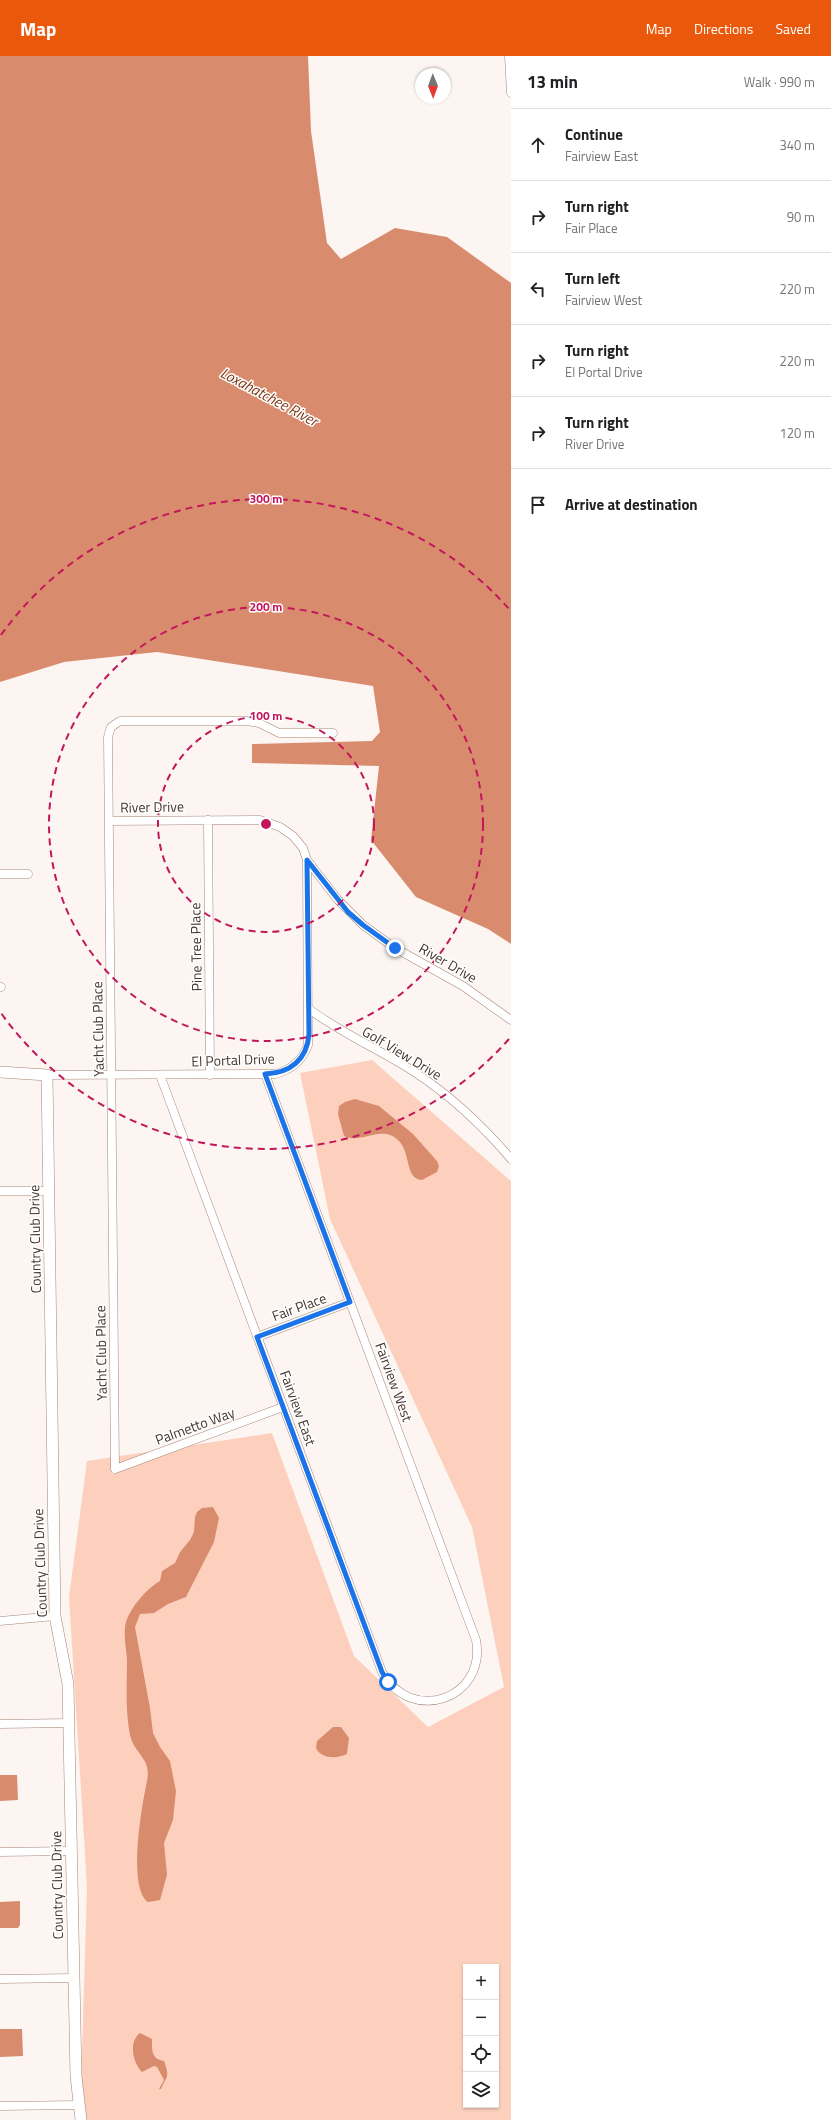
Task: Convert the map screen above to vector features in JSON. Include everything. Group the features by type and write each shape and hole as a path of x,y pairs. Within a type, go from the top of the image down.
{"street":[{"path":"509,56 511,93"},
{"name":"Yacht Club Place","path":"115,1469 108,821 109,732 115,723 120,721 246,721 259,723 279,733 333,733"},
{"name":"Pine Tree Place","path":"208,820 210,1075"},
{"name":"River Drive","path":"108,821 260,820 275,825 289,833"},
{"name":"El Portal Drive","path":"47,1075 111,1076 280,1073 289,1069 304,1054 309,1040 307,860 303,848 289,833"},
{"name":"River Drive","path":"307,860 338,900 363,925 395,948 463,986 511,1020"},
{"path":"0,874 28,874"},
{"name":"Golf View Drive","path":"309,1009 348,1036 393,1059 437,1088 477,1122 511,1159"},
{"path":"0,1072 47,1075"},
{"name":"Fairview West","path":"265,1074 476,1640 477,1657 474,1668 466,1683 453,1694"},
{"name":"Country Club Drive","path":"47,1075 56,1616 65,1663 69,1723 76,2076 81,2120"},
{"name":"Fairview East","path":"160,1075 385,1677 396,1690 416,1700 437,1700 453,1694"},
{"path":"0,1191 49,1191"},
{"name":"Fair Place","path":"257,1337 350,1302"},
{"name":"Palmetto Way","path":"115,1469 283,1407"},
{"path":"0,1622 56,1616"},
{"path":"0,1724 69,1723"},
{"path":"0,1852 71,1851"},
{"path":"0,1979 74,1978"},
{"path":"0,2106 79,2105"}],"shaded area":[{"path":"372,1060 511,1181 511,2120 80,2120 87,1887 69,1597 87,1461 272,1433 354,1656 428,1727 504,1687 472,1527 330,1219 300,1073"}],"water":[{"name":"Loxahatchee River","path":"0,56 308,56 311,131 327,243 341,259 395,228 447,237 511,283 511,944 488,929 416,897 371,840 379,766 252,763 252,744 372,741 380,732 373,686 157,652 64,662 0,682"},
{"path":"355,1099 379,1106 413,1134 437,1161 439,1166 437,1172 422,1180 417,1179 410,1171 403,1146 392,1136 379,1134 351,1138 344,1136 338,1114 339,1106 345,1102"},
{"path":"213,1507 219,1518 214,1542 186,1597 168,1604 154,1613 140,1614 135,1627 150,1708 153,1733 160,1747 170,1761 176,1791 173,1820 164,1843 167,1875 160,1900 148,1902 142,1893 138,1880 137,1863 142,1808 148,1773 145,1761 132,1741 128,1726 125,1627 128,1616 135,1605 149,1589 160,1581 162,1571 175,1563 180,1552 190,1540 194,1532 195,1517 197,1512 202,1508"},
{"path":"333,1727 341,1727 349,1738 347,1754 343,1756 325,1756 318,1752 316,1748 317,1741"},
{"path":"0,1775 17,1775 18,1800 0,1801"},
{"path":"20,1901 20,1925 18,1928 0,1928 0,1902"},
{"path":"0,2029 22,2029 23,2056 0,2057"},
{"path":"140,2033 152,2039 152,2050 154,2056 164,2061 167,2074 161,2089 159,2089 164,2080 157,2067 154,2066 142,2072 134,2058 134,2042"}],"route":[{"path":"388,1682 382,1672 257,1337 350,1302 265,1074 280,1073 294,1066 304,1054 309,1040 307,860 315,868 326,885 348,912 378,938 395,948"}]}
